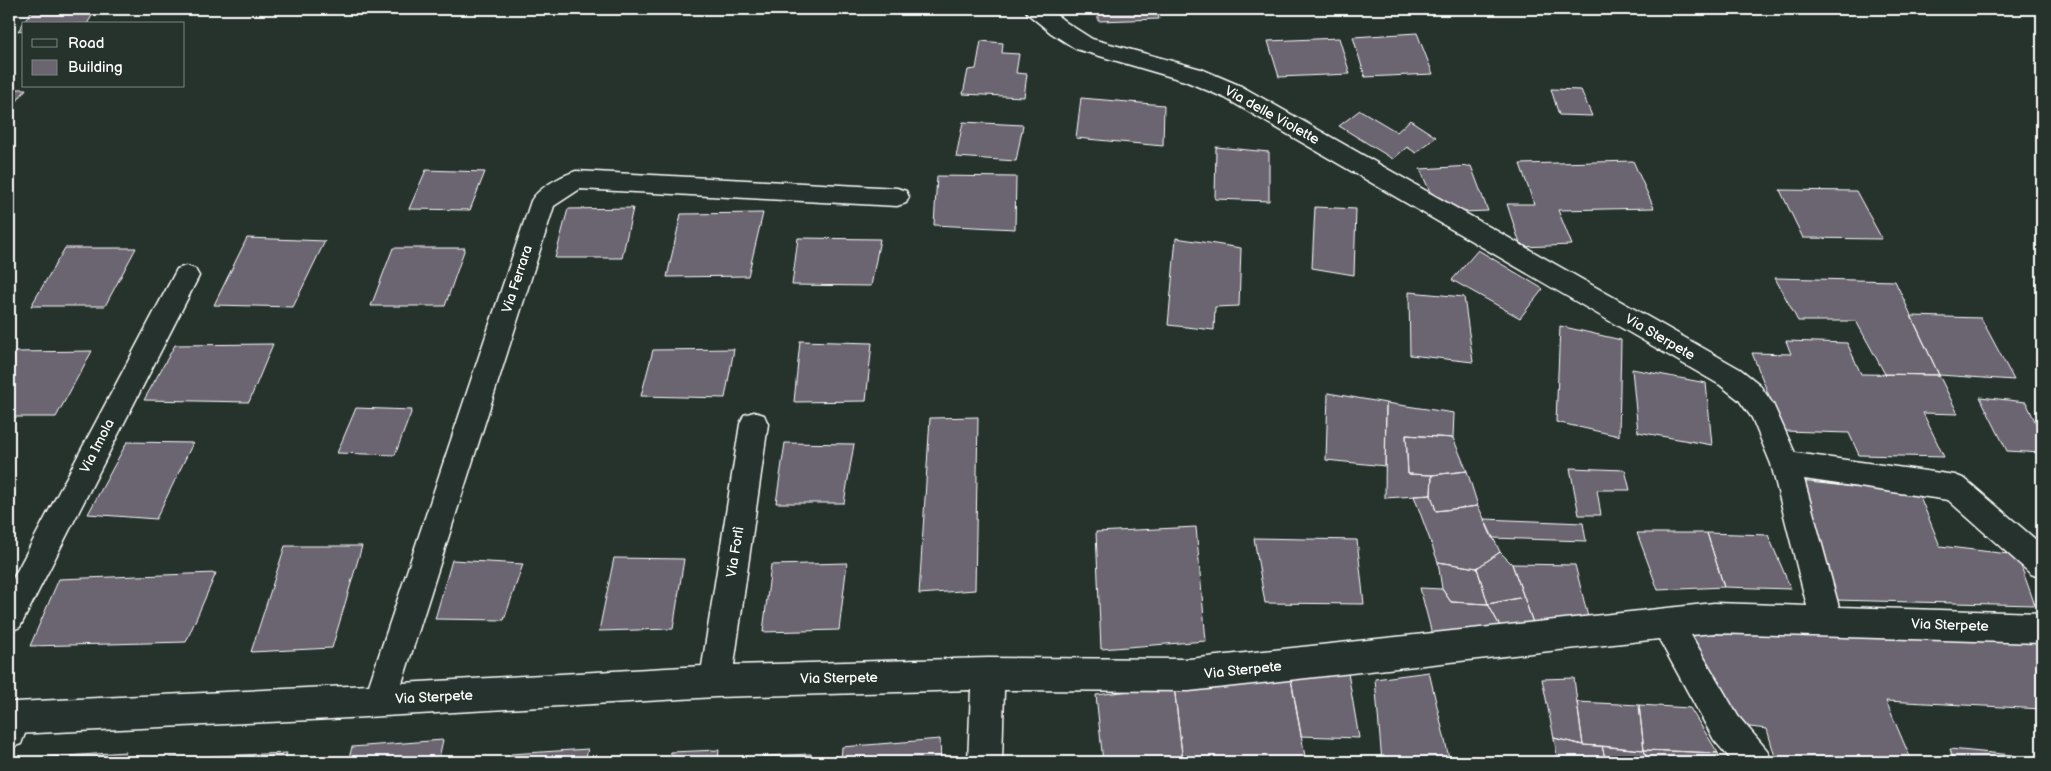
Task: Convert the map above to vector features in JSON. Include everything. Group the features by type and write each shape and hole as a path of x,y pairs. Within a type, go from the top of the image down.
{"street":[{"name":"Via delle Violette","path":"1036,9 1059,28 1084,44 1193,76 1233,92 1499,245"},
{"name":"Via Ferrara","path":"380,700 543,201 576,180 897,197"},
{"name":"Via Sterpete","path":"1499,245 1730,377 1749,392 1763,412 1784,464 1827,621"},
{"name":"Via Imola","path":"9,617 186,276"},
{"name":"Via Forlì","path":"716,681 754,424"},
{"path":"1784,464 1955,488 2042,564"},
{"name":"Via Sterpete","path":"11,723 716,681 988,674 1188,675 1714,618 2042,628"},
{"path":"1667,623 1726,728 1755,762"},
{"path":"985,762 988,674"}],"building":[{"path":"33,9 96,9 88,22 24,22"},
{"path":"1098,9 1157,9 1159,19 1098,21"},
{"path":"1417,33 1433,74 1365,77 1353,37"},
{"path":"1339,38 1350,74 1279,77 1268,41"},
{"path":"981,41 1003,43 1002,53 1019,54 1016,73 1027,74 1024,97 963,94 968,70 976,69"},
{"path":"9,89 26,89 9,112"},
{"path":"1551,89 1581,90 1592,116 1559,115"},
{"path":"1081,98 1164,105 1163,146 1076,138"},
{"path":"1360,110 1397,132 1410,120 1436,137 1416,153 1407,147 1393,159 1339,126"},
{"path":"963,122 1023,125 1016,161 956,157"},
{"path":"1216,147 1269,152 1269,201 1215,199"},
{"path":"1633,161 1654,208 1558,210 1572,245 1521,247 1507,204 1534,204 1520,164"},
{"path":"1471,166 1488,211 1461,212 1433,199 1420,169"},
{"path":"426,170 485,172 470,210 409,209"},
{"path":"937,176 1016,177 1015,229 934,225"},
{"path":"1780,190 1856,191 1882,239 1803,238"},
{"path":"1315,207 1356,209 1354,275 1312,268"},
{"path":"633,208 622,258 555,258 568,209"},
{"path":"763,213 748,276 667,277 681,214"},
{"path":"247,238 325,241 293,307 214,305"},
{"path":"798,238 880,239 871,286 792,285"},
{"path":"1176,238 1241,248 1239,306 1215,307 1214,330 1168,325"},
{"path":"65,248 136,248 105,306 31,306"},
{"path":"393,248 465,248 445,306 371,306"},
{"path":"1478,250 1543,289 1520,318 1452,280"},
{"path":"1775,278 1895,281 1939,375 1885,374 1856,321 1798,321"},
{"path":"1409,292 1464,297 1473,362 1410,355"},
{"path":"1911,316 1981,318 2014,380 1939,375"},
{"path":"1560,326 1621,340 1619,436 1556,422"},
{"path":"800,341 872,343 866,401 794,402"},
{"path":"1786,341 1847,343 1861,374 1939,375 1958,414 1923,413 1944,457 1859,455 1849,433 1783,431 1752,353 1791,354"},
{"path":"273,344 249,402 144,400 175,345"},
{"path":"734,349 725,398 641,396 653,350"},
{"path":"92,351 56,417 9,417 9,363 15,352"},
{"path":"1632,369 1706,383 1712,445 1638,432"},
{"path":"1328,393 1386,403 1385,466 1326,460"},
{"path":"1980,397 2026,402 2042,436 2042,453 2007,451"},
{"path":"1386,403 1454,413 1453,438 1406,435 1408,474 1432,475 1431,495 1385,498"},
{"path":"356,408 412,410 395,455 337,453"},
{"path":"978,417 975,590 919,594 930,418"},
{"path":"1406,435 1453,438 1467,471 1432,475 1408,474"},
{"path":"127,442 193,443 156,519 88,514"},
{"path":"785,443 854,444 844,503 776,503"},
{"path":"1570,468 1625,470 1630,490 1597,490 1601,515 1579,515"},
{"path":"1467,471 1478,506 1436,511 1431,495 1432,475"},
{"path":"1800,481 1919,494 1940,546 2017,555 2035,605 1834,600"},
{"path":"1431,495 1436,511 1478,506 1500,552 1477,568 1438,562 1414,496"},
{"path":"1484,519 1583,523 1586,541 1492,538"},
{"path":"1196,527 1206,641 1101,649 1096,532"},
{"path":"1637,533 1707,533 1724,587 1658,590"},
{"path":"1707,533 1768,535 1791,589 1724,587"},
{"path":"1254,538 1357,540 1364,604 1265,603"},
{"path":"285,546 362,546 332,648 251,652"},
{"path":"1500,552 1512,564 1524,597 1488,604 1477,568"},
{"path":"614,558 684,559 673,629 599,631"},
{"path":"452,560 523,564 504,620 435,619"},
{"path":"1438,562 1477,568 1488,604 1451,602 1442,589"},
{"path":"847,563 839,630 763,632 771,565"},
{"path":"1512,564 1575,565 1588,617 1533,623"},
{"path":"216,573 186,642 30,646 59,579"},
{"path":"1420,588 1442,589 1451,602 1488,604 1501,628 1432,634"},
{"path":"1524,597 1533,623 1501,628 1488,604"},
{"path":"1682,633 2042,640 2042,709 1886,701 1912,762 1800,762 1776,760 1767,729 1733,725"},
{"path":"1429,672 1450,762 1382,762 1375,679"},
{"path":"1348,673 1359,738 1301,736 1291,679"},
{"path":"1574,678 1583,745 1554,738 1542,679"},
{"path":"1291,679 1306,762 1183,762 1174,686"},
{"path":"1174,686 1183,762 1103,762 1096,695"},
{"path":"1577,702 1639,705 1644,750 1583,745"},
{"path":"1639,705 1690,708 1718,753 1644,750"},
{"path":"1554,738 1583,745 1602,746 1606,762 1558,762"},
{"path":"940,739 941,762 841,762 842,747"},
{"path":"443,740 438,762 348,762 352,747"},
{"path":"1602,746 1644,750 1648,762 1606,762"},
{"path":"588,749 585,762 509,762 511,754"},
{"path":"1950,749 2013,755 2016,762 1954,762"},
{"path":"719,750 718,762 670,762 671,752"},
{"path":"1644,750 1718,753 1720,762 1648,762"},
{"path":"126,752 122,762 32,762 34,758"},
{"path":"287,753 284,762 168,762 170,758"},
{"path":"811,754 811,762 763,762 763,756"}]}
